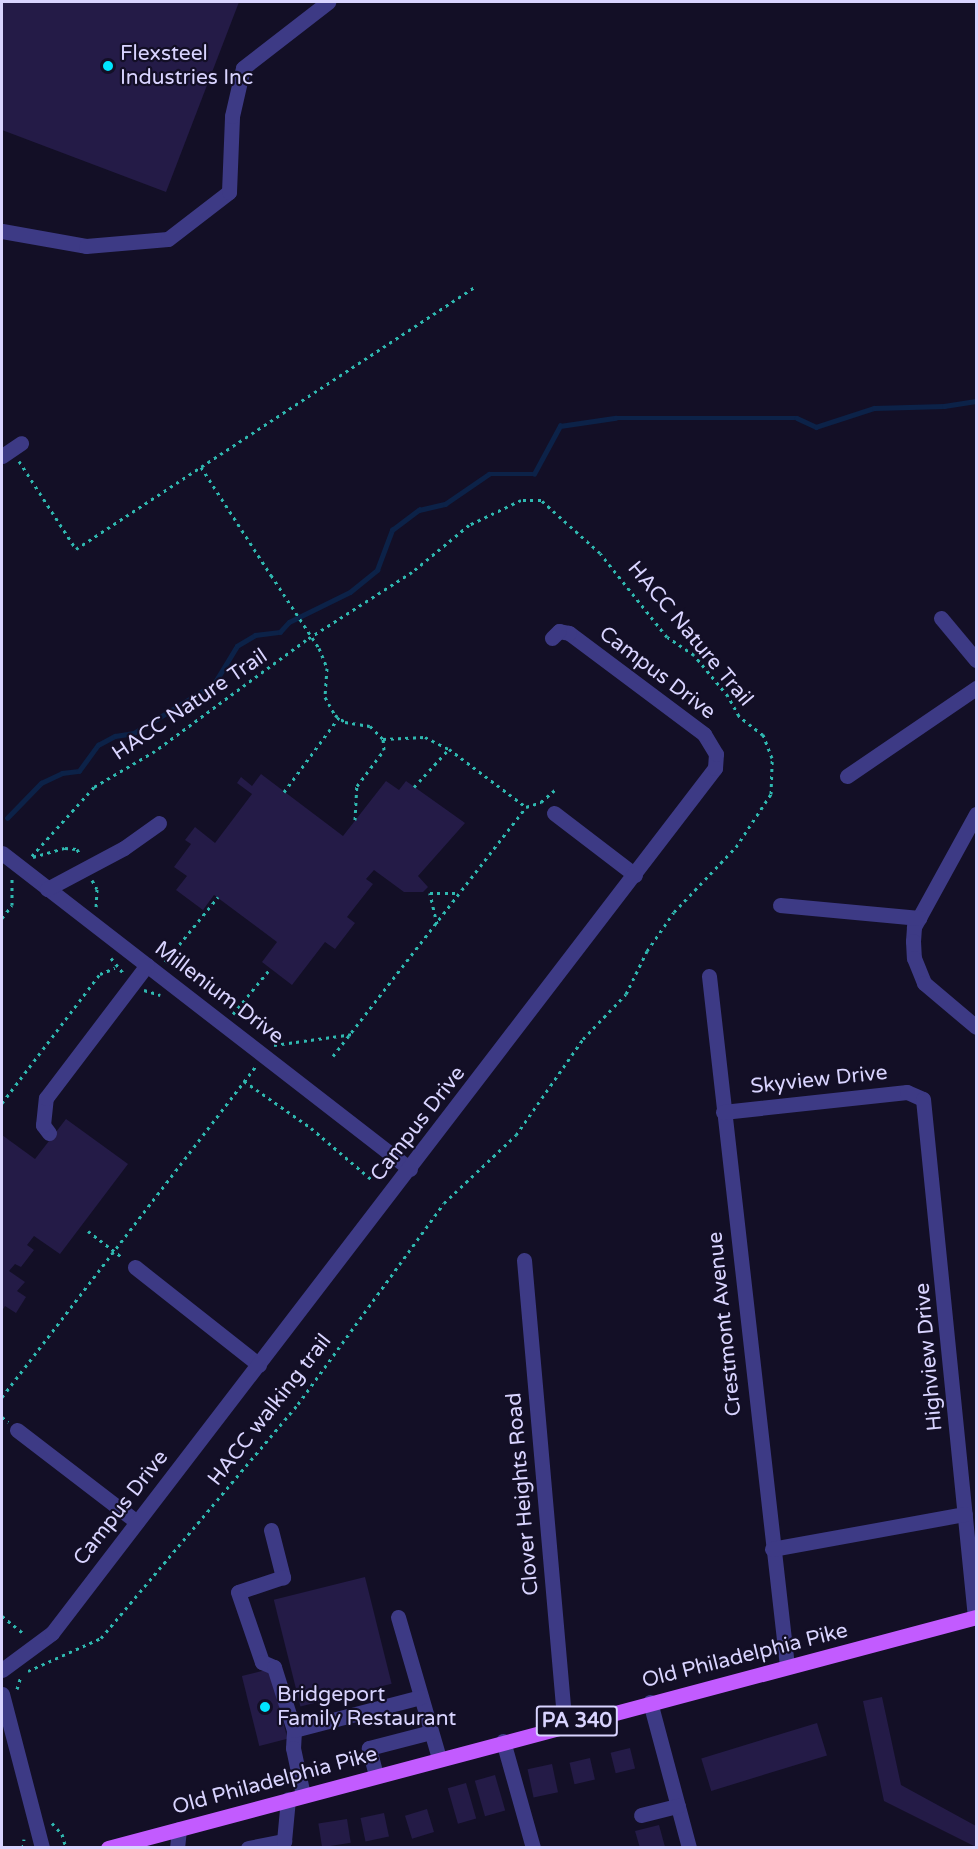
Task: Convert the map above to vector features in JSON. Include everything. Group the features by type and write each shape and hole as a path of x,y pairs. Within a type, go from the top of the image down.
{"main road":[{"name":"Old Philadelphia Pike","path":"108,1848 565,1724 976,1617"}],"street":[{"path":"2,231 86,246 168,239 229,192 232,116 243,68 328,2"},
{"path":"941,618 976,660"},
{"name":"Campus Drive","path":"2,1670 52,1633 707,782 715,768 717,754 704,734 569,633 560,631 552,638"},
{"path":"847,776 976,688"},
{"path":"554,813 635,875"},
{"path":"975,1023 924,983 914,958 914,927 976,814"},
{"path":"47,889 87,868 159,823"},
{"name":"Millenium Drive","path":"2,853 47,889 151,960 268,1046 410,1169"},
{"path":"780,904 919,918"},
{"path":"50,1133 43,1125 46,1098 151,960"},
{"name":"Crestmont Avenue","path":"709,976 787,1666"},
{"name":"Skyview Drive","path":"723,1113 907,1092 918,1095"},
{"name":"Highview Drive","path":"918,1095 926,1108 976,1617"},
{"name":"Clover Heights Road","path":"524,1260 565,1724"},
{"path":"135,1268 259,1365"},
{"path":"17,1430 137,1522"},
{"path":"772,1549 965,1514"},
{"path":"248,1848 284,1840 296,1797 294,1730 274,1667 262,1662 238,1592 284,1577 271,1530"},
{"path":"398,1617 439,1758"},
{"path":"2,1694 42,1848"},
{"path":"294,1730 422,1697"},
{"path":"650,1702 689,1848"},
{"path":"376,1775 369,1748 432,1732"},
{"path":"503,1741 533,1848"},
{"path":"641,1815 678,1806"},
{"path":"177,1848 179,1828"}],"path":[{"path":"11,450 76,549 475,287"},
{"path":"201,467 319,648 327,668 325,697 339,717 370,726 383,739 384,750 357,786 356,820"},
{"name":"HACC Nature Trail","path":"31,857 94,787 155,751 306,640 412,572 469,525 511,502 541,500 560,514 619,573 667,637 694,655 739,716 763,735 773,768 771,794 736,847 674,912 648,951 626,994 582,1039 516,1135"},
{"path":"284,792 339,717"},
{"path":"383,739 413,735 449,749 526,807"},
{"path":"414,787 449,749"},
{"path":"333,1056 353,1034 526,807 541,802 556,789"},
{"path":"25,853 31,857 41,858 65,848 77,849 97,889 94,905 100,912"},
{"path":"2,918 12,905 12,879"},
{"path":"437,924 430,893 460,893"},
{"path":"165,962 218,897"},
{"path":"151,960 165,962 174,968"},
{"path":"2,1103 100,974 115,968"},
{"path":"233,1014 270,969"},
{"path":"224,1007 241,1020"},
{"path":"2,1397 244,1081 268,1046 353,1034"},
{"path":"244,1081 311,1128 372,1180"},
{"name":"HACC walking trail","path":"24,1672 101,1638 298,1404 444,1203 516,1135"},
{"path":"88,1231 113,1251"},
{"path":"2,1616 24,1634"}],"building":[{"name":"Flexsteel Industries Inc","path":"2,2 239,2 166,192 2,130"},
{"path":"261,774 343,836 386,781 399,790 406,781 465,823 418,876 428,887 423,892 404,892 374,870 366,879 373,884 347,917 355,923 335,949 325,942 292,985 262,962 277,942 214,895 203,910 176,890 187,876 174,867 191,844 185,840 195,827 215,843 252,794 237,783 241,777 252,786"},
{"path":"66,1119 128,1164 60,1254 34,1236 27,1245 34,1250 21,1267 15,1264 9,1271 25,1282 17,1291 26,1297 16,1313 5,1306 2,1311 2,1135 35,1159"},
{"path":"365,1577 392,1684 300,1706 274,1600"},
{"name":"Bridgeport Family Restaurant","path":"270,1669 287,1739 259,1746 242,1676"},
{"path":"882,1697 901,1785 976,1826 976,1847 884,1801 863,1701"},
{"path":"817,1723 827,1756 711,1791 701,1758"},
{"path":"630,1748 635,1768 616,1773 611,1753"},
{"path":"590,1758 595,1779 574,1784 570,1763"},
{"path":"552,1764 558,1792 534,1798 528,1769"},
{"path":"495,1775 505,1811 485,1816 475,1781"},
{"path":"466,1783 476,1819 458,1824 448,1788"},
{"path":"427,1809 434,1832 412,1839 405,1816"},
{"path":"384,1813 389,1836 366,1841 361,1818"},
{"path":"347,1819 351,1843 322,1847 318,1824"},
{"path":"659,1825 665,1847 640,1848 635,1831"}],"waterway":[{"path":"7,818 41,783 62,773 79,771 98,745 115,736 134,733 214,684 237,646 255,635 280,632 289,622 350,592 377,570 392,530 419,510 445,504 489,474 534,474 560,426 615,418 797,418 816,427 874,408 944,406 976,401"}],"place":[{"name":"Flexsteel Industries Inc","path":"108,66"},
{"name":"Bridgeport Family Restaurant","path":"265,1707"}]}
